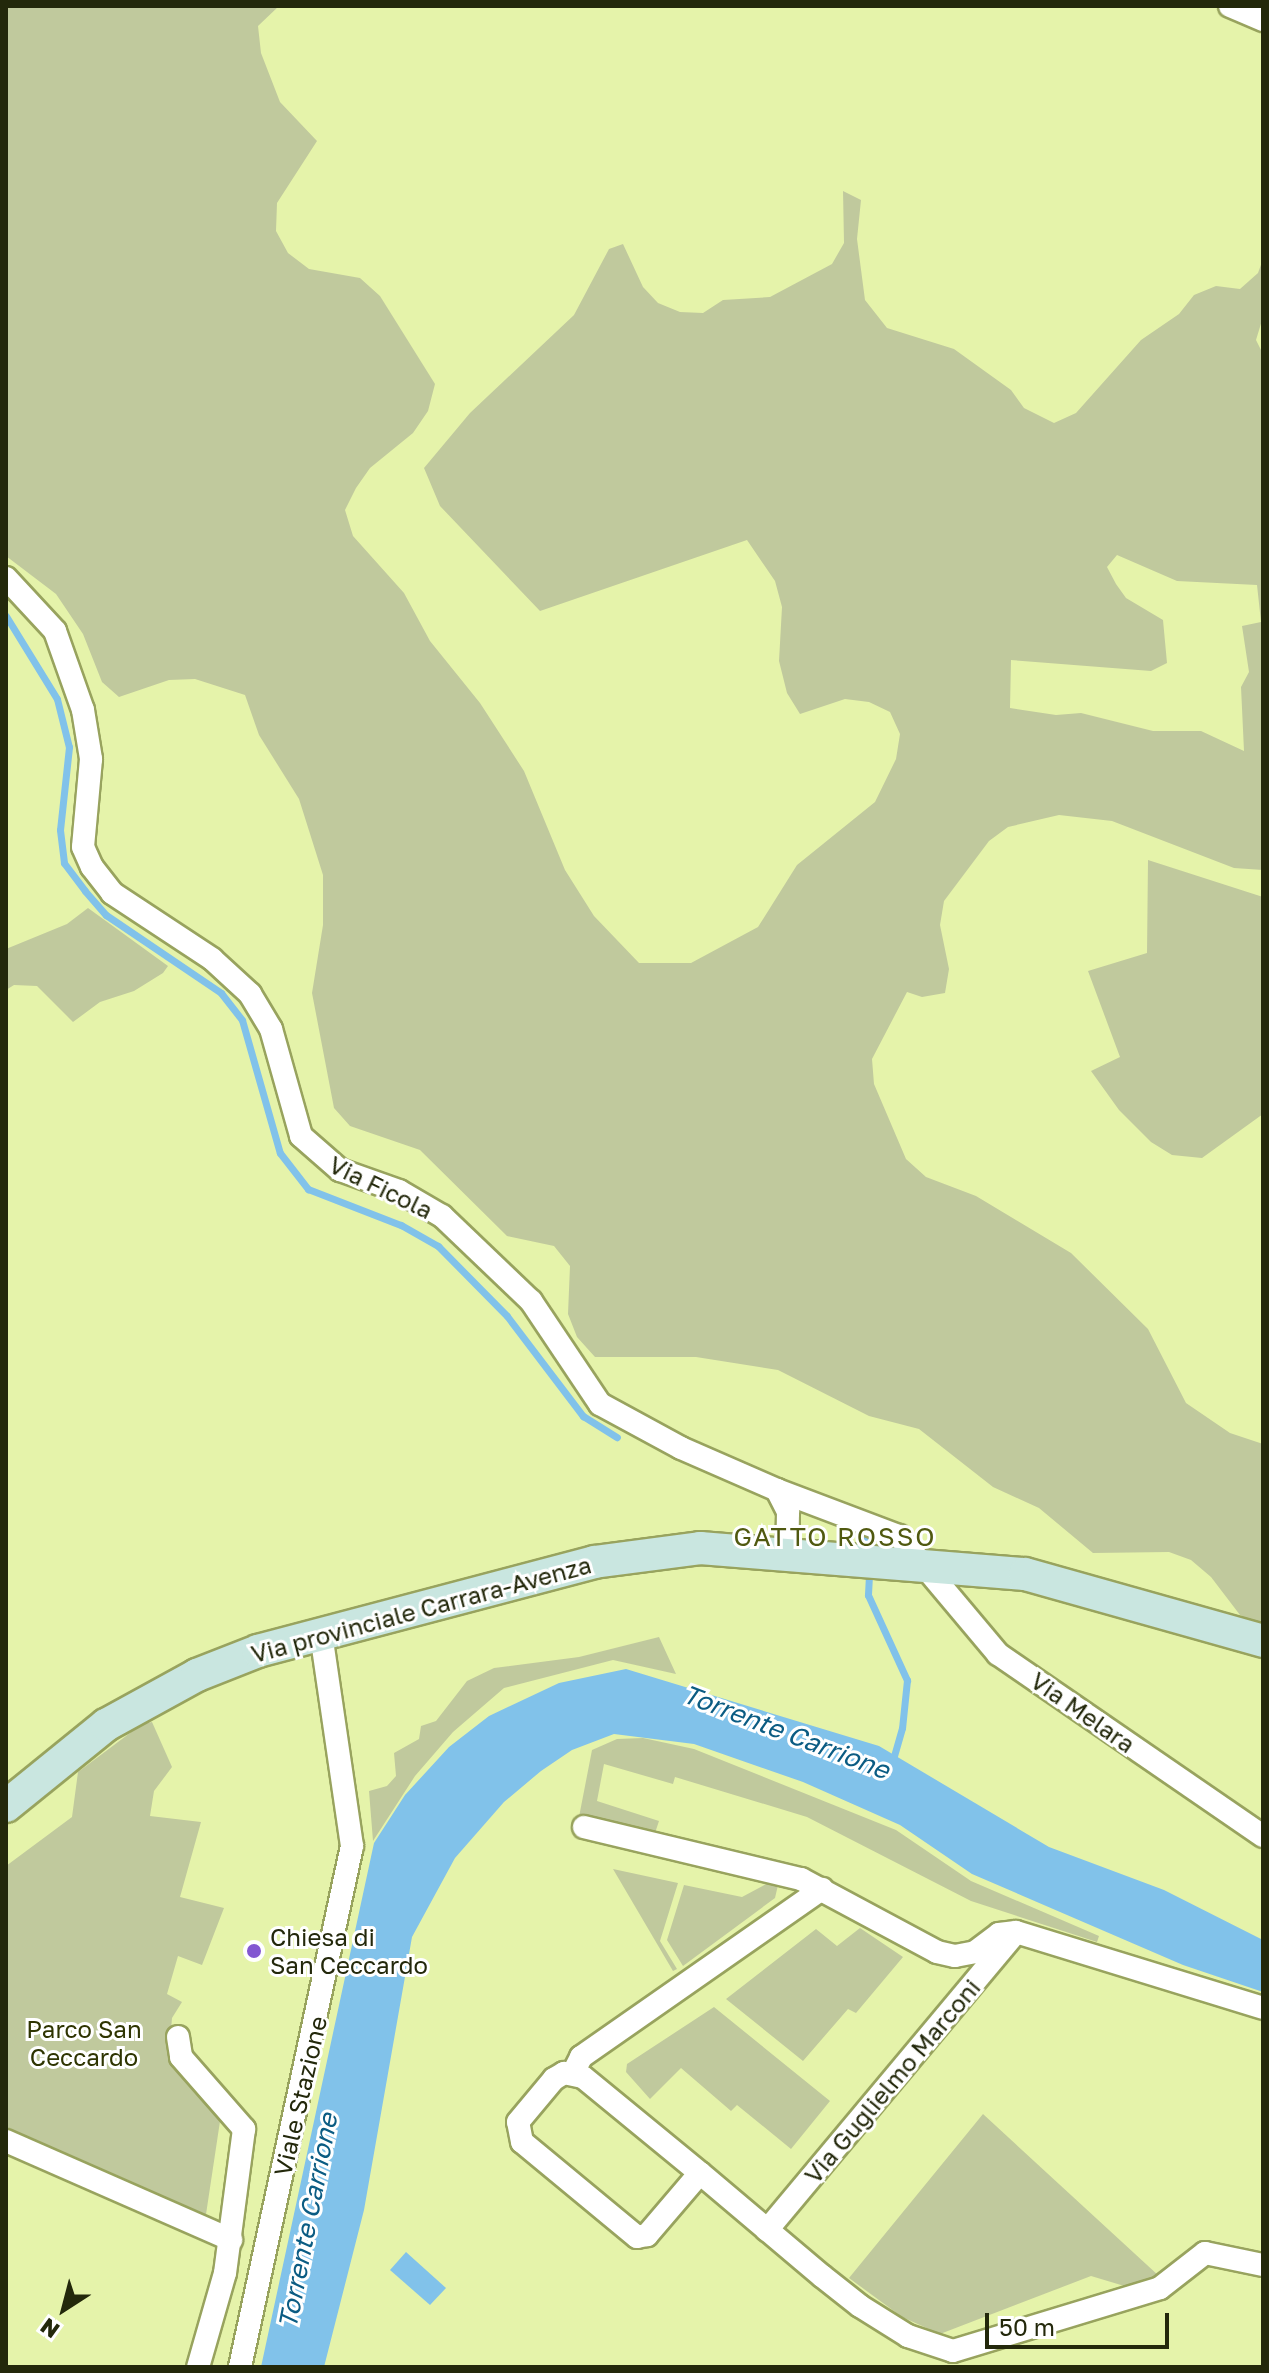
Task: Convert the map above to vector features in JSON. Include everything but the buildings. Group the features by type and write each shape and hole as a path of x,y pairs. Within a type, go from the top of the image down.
{"main road":[{"name":"Via provinciale Carrara-Avenza","path":"6,1806 56,1761 159,1695 258,1651 594,1562 700,1548 787,1551 927,1563 1056,1580 1263,1641"}],"street":[{"path":"1230,6 1263,20"},
{"name":"Via Ficola","path":"6,578 55,631 83,710 91,759 83,847 92,867 112,893 212,959 250,994 271,1029 301,1136 318,1156 442,1216 531,1301 600,1404 681,1448 777,1490"},
{"path":"777,1490 788,1512 787,1551"},
{"path":"777,1490 886,1527 927,1563"},
{"name":"Via Melara","path":"927,1563 998,1654 1263,1836"},
{"name":"Viale Stazione","path":"240,2367 348,1878 352,1846 321,1634"},
{"name":"Via Guglielmo Marconi","path":"584,1827 801,1879 937,1952 955,1956 975,1952 999,1934 1016,1932"},
{"path":"700,2173 647,2235 628,2233 517,2133 524,2114 554,2079 573,2073 581,2057 822,1889"},
{"path":"1016,1932 1263,2008"},
{"name":"Via Guglielmo Marconi","path":"767,2230 1016,1932"},
{"path":"178,2037 186,2063 243,2123 231,2240 198,2367"},
{"path":"573,2073 700,2173 860,2306 908,2336 953,2351 1160,2288 1205,2253 1263,2265"},
{"path":"6,2141 231,2240"}],"green space":[{"path":"6,6 279,6 258,26 261,53 280,102 317,141 277,203 276,231 288,253 309,269 360,278 380,296 435,384 428,411 413,433 370,468 356,488 345,510 353,536 404,593 430,641 480,703 524,771 565,870 594,916 639,963 691,963 758,927 797,865 875,802 896,759 900,734 890,712 869,702 845,699 800,714 787,693 779,661 782,607 775,581 747,540 540,611 440,506 424,468 470,413 574,315 609,249 623,244 643,287 658,303 680,312 703,313 723,300 770,297 832,264 844,243 843,191 861,200 857,239 865,300 887,328 954,349 1011,390 1024,408 1054,423 1076,413 1141,340 1179,314 1194,295 1216,286 1240,289 1258,273 1263,259 1263,317 1256,340 1263,354 1263,870 1234,868 1112,821 1059,815 1008,827 989,841 944,901 940,925 949,969 945,993 922,997 907,992 872,1059 874,1084 906,1159 926,1177 976,1196 1071,1253 1148,1329 1186,1403 1230,1433 1263,1444 1263,1626 1240,1615 1211,1577 1191,1560 1169,1552 1093,1553 1039,1508 993,1487 919,1429 869,1416 778,1370 696,1357 595,1357 577,1337 568,1314 570,1266 554,1246 507,1236 420,1150 350,1126 334,1108 312,993 323,925 323,875 299,799 259,735 245,695 195,679 169,680 119,697 102,682 83,634 56,594 6,556","holes":["1117,555 1177,581 1257,585 1261,622 1242,626 1249,672 1241,687 1244,751 1201,731 1153,731 1081,713 1056,715 1010,708 1011,660 1151,671 1167,663 1163,620 1126,598 1107,567"]},
{"path":"1148,860 1263,897 1263,1114 1202,1158 1172,1155 1151,1142 1119,1110 1091,1071 1120,1057 1088,971 1147,953"},
{"path":"88,908 168,966 163,973 134,991 100,1002 73,1022 37,986 14,985 6,990 6,949 67,924"},
{"path":"659,1637 676,1674 613,1660 504,1688 453,1732 415,1776 373,1841 369,1791 387,1786 396,1776 394,1753 419,1739 421,1726 436,1721 467,1681 494,1668 579,1657"},
{"name":"Parco San Ceccardo","path":"152,1722 172,1767 154,1791 150,1816 201,1822 180,1897 224,1908 202,1965 178,1956 167,1994 182,2002 172,2018 170,2043 222,2108 205,2221 6,2130 6,1866 72,1817 78,1772 142,1724"},
{"path":"643,1738 694,1749 896,1830 971,1881 1099,1936 1097,1942 971,1901 807,1817 675,1777 673,1784 604,1764 597,1801 659,1821 655,1833 579,1817 592,1750 617,1739"},
{"path":"613,1869 678,1883 660,1941 677,1969 673,1971"},
{"path":"768,1883 778,1885 775,1898 683,1966 667,1940 684,1885 742,1897"},
{"path":"860,1928 903,1957 856,2013 848,2009 803,2061 726,1999 816,1929 837,1946"},
{"path":"714,2007 830,2101 791,2149 737,2105 731,2111 681,2068 650,2099 626,2072 627,2064"},
{"path":"983,2114 1159,2276 1131,2288 1091,2276 940,2334 902,2317 849,2278"}],"water":[{"name":"Torrente Carrione","path":"626,1669 879,1746 1049,1847 1164,1890 1263,1940 1263,1992 1183,1965 972,1874 900,1825 803,1782 694,1744 614,1734 572,1750 541,1771 504,1802 455,1858 412,1937 364,2210 324,2367 261,2367 374,1843 405,1795 449,1747 489,1716 559,1683"},
{"path":"406,2252 446,2288 430,2305 390,2270"}],"waterway":[{"path":"6,616 57,699 69,747 60,830 64,863 106,915 221,993 242,1020 280,1153 308,1189 401,1225 438,1246 507,1316 583,1416 617,1437"},
{"path":"860,1533 872,1545"},
{"name":"Torrente Carrione","path":"869,1575 868,1595 907,1680 902,1728 892,1762"}],"place":[{"name":"Chiesa di San Ceccardo","path":"254,1951"}],"district":[{"name":"GATTO ROSSO","path":"835,1537"}]}
